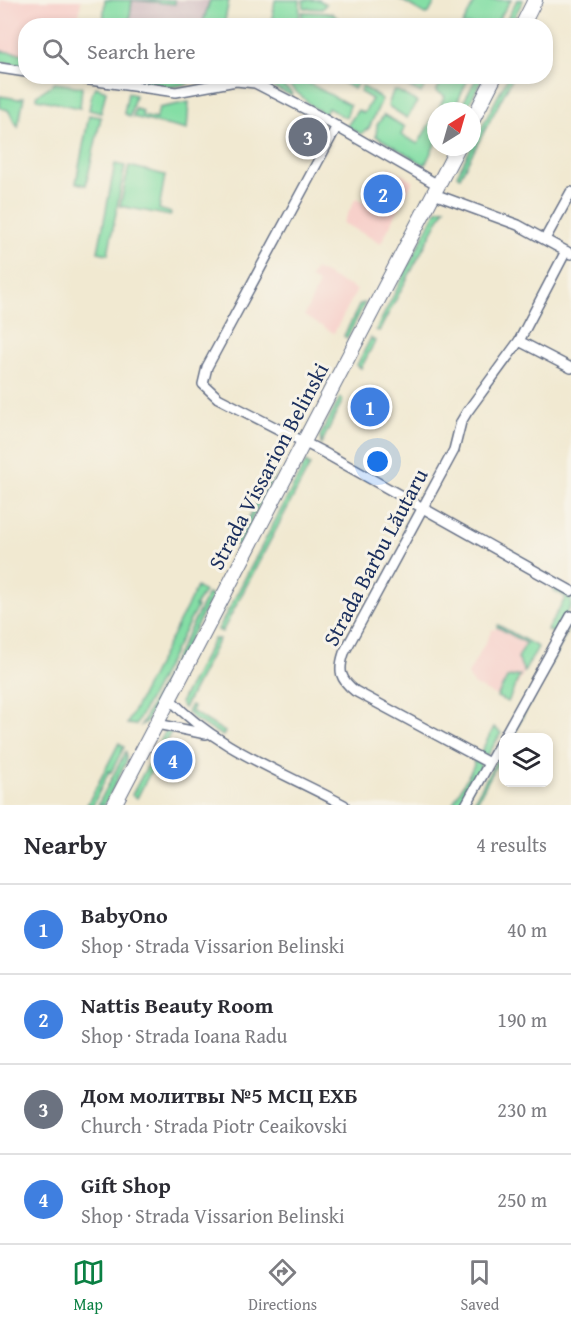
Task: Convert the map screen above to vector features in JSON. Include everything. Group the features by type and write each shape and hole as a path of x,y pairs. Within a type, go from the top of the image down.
{"main road":[{"path":"526,18 536,0"},
{"path":"481,103 491,84"},
{"name":"Strada Vissarion Belinski","path":"114,805 454,156"}],"street":[{"path":"0,68 18,71"},
{"path":"119,84 177,92 227,84"},
{"path":"256,84 337,126 436,189 518,225 569,252"},
{"path":"337,126 203,379 203,384 211,394 304,442 571,591"},
{"path":"545,239 571,192"},
{"name":"Strada Barbu Lăutaru","path":"489,763 361,694 341,677 340,668 344,653 454,450 467,412 519,341 569,252"},
{"path":"519,341 571,368"},
{"path":"466,805 571,616"},
{"path":"170,699 183,714 212,735 344,805"},
{"path":"157,724 212,735"}],"shaded area":[{"path":"0,0 81,0 79,18 18,18 18,53 0,51"},
{"path":"105,0 210,0 204,18 104,18"},
{"path":"389,167 413,181 381,243 343,223 356,198 368,204"},
{"path":"315,269 357,290 334,333 304,316 319,284 310,278"},
{"path":"498,625 538,647 508,702 473,684 468,674 493,629 495,630"}],"green space":[{"path":"105,0 132,0 130,18 104,18"},
{"path":"132,0 175,0 175,4"},
{"path":"210,0 229,0 225,18 204,18"},
{"path":"275,0 300,0 299,18 272,18"},
{"path":"303,0 319,0 326,4 322,9 304,8"},
{"path":"401,0 436,0 429,13 425,14"},
{"path":"476,0 511,0 499,18 466,18"},
{"path":"517,0 523,0 514,18 508,18"},
{"path":"302,12 332,13 337,18 302,18"},
{"path":"0,51 18,53 18,65 0,62"},
{"path":"54,84 82,87 80,108 37,99 37,95"},
{"path":"152,84 188,84 169,87"},
{"path":"265,84 280,84 292,93 291,95"},
{"path":"288,84 310,84 350,105 346,118 328,108 325,114 313,107"},
{"path":"345,84 357,84 354,89"},
{"path":"419,84 424,87 421,93 405,85"},
{"path":"440,84 466,84 457,102 442,102 445,96 436,91"},
{"path":"473,84 479,84 470,102 464,102"},
{"path":"504,84 509,84 481,137 481,129"},
{"path":"362,86 382,99 369,128 361,134 347,126 358,110 364,113 372,99 360,92"},
{"path":"96,87 106,91 101,113 89,110 92,93"},
{"path":"393,91 398,91 417,102 407,118 388,106"},
{"path":"128,93 135,95 130,117 124,113"},
{"path":"0,96 19,99 24,97 18,127 8,110 0,108"},
{"path":"189,102 187,130 133,117 135,109 143,111 142,116 156,119 159,108"},
{"path":"89,115 101,117 86,185 76,183"},
{"path":"384,115 405,127 401,135 418,144 427,128 427,156 429,156 425,165 376,136 377,125"},
{"path":"467,156 471,156 460,177 457,175"},
{"path":"115,164 125,166 108,254 98,252"},
{"path":"129,166 165,175 159,209 171,213 170,216 120,206"},
{"path":"445,208 379,331 376,330 437,210"},
{"path":"365,303 347,338 344,336 360,304"},
{"path":"371,338 375,341 361,368 357,365"},
{"path":"340,398 343,400 321,444 320,436"},
{"path":"289,441 239,545 235,544"},
{"path":"306,462 310,465 222,632 218,630"},
{"path":"197,587 204,592 195,606 197,607 136,725 127,724"},
{"path":"555,587 571,597 571,606 556,634 547,630 566,597 553,590"},
{"path":"208,594 212,596 146,722 141,725"},
{"path":"498,625 538,647 524,672 518,658 526,643 497,627"},
{"path":"571,625 514,733 512,733"},
{"path":"214,639 219,639 184,708 180,703"},
{"path":"520,675 508,702 497,697 507,678"},
{"path":"191,705 193,707 191,711 225,732 223,736 195,720 187,712"},
{"path":"494,727 501,733 488,755 480,754"},
{"path":"172,730 137,798 132,795 165,732"},
{"path":"119,743 124,747 111,772 109,771 93,805 87,805"},
{"path":"126,751 126,762 104,805 98,805"},
{"path":"499,755 499,760 475,805 472,805"},
{"path":"473,760 480,763 481,769 461,805 452,805 474,765"}],"place":[{"name":"Дом молитвы №5 МСЦ ЕХБ","path":"308,137"},
{"name":"Nattis Beauty Room","path":"383,194"},
{"name":"BabyOno","path":"370,407"},
{"name":"Gift Shop","path":"173,760"}]}
